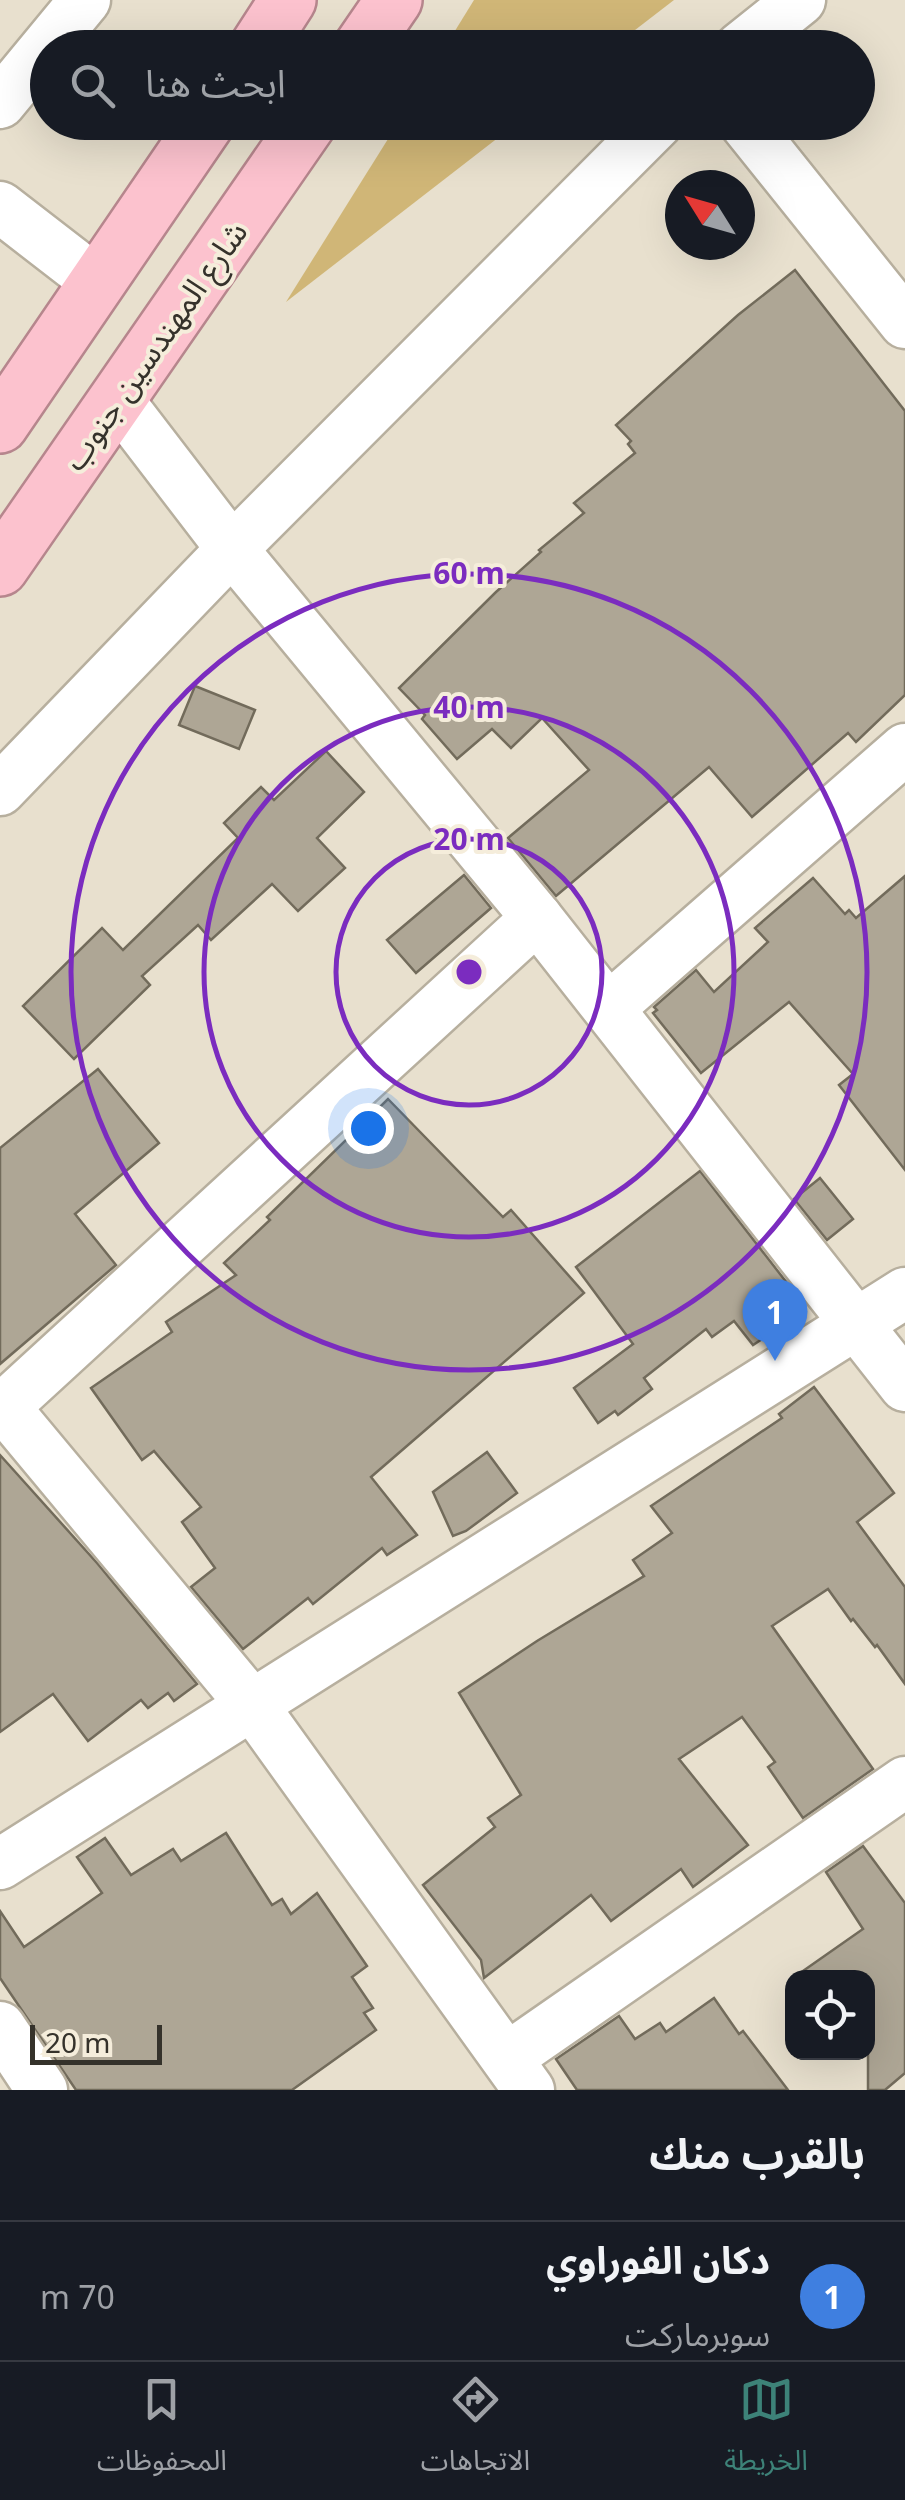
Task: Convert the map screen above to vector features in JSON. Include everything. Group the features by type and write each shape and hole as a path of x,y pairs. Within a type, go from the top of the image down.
{"highway":[{"path":"269,30 288,0"},
{"path":"373,30 394,0"},
{"path":"0,425 195,140"},
{"name":"شارع المهندسين جنوب","path":"0,568 297,140"}],"street":[{"path":"61,30 86,0"},
{"path":"762,30 800,0"},
{"path":"0,102 30,66"},
{"path":"0,790 232,549 640,140"},
{"path":"758,140 905,323"},
{"path":"0,208 97,282"},
{"path":"117,399 232,549 609,1008 905,1386"},
{"path":"609,1008 905,749"},
{"path":"537,918 2,1405 253,1706 518,2074 905,1782"},
{"path":"0,1864 905,1293"},
{"path":"0,2027 42,2090"}],"shaded area":[{"path":"474,0 674,0 635,30 455,30"},
{"path":"387,140 495,140 286,302"}],"building":[{"path":"795,270 905,411 905,695 856,742 848,733 752,817 709,767 556,896 508,838 589,770 542,718 511,748 492,729 457,759 422,719 425,715 399,688 539,550 584,513 574,503 635,453 628,444 631,441 616,425 738,315"},
{"path":"195,686 255,710 239,749 179,725"},
{"path":"326,751 364,792 317,838 345,868 298,911 272,884 211,940 198,925 142,976 150,985 74,1059 23,1006 102,928 123,950 238,838 224,823 261,787 274,800"},
{"path":"464,875 491,908 416,973 387,940"},
{"path":"905,876 905,1170 839,1085 853,1074 789,1002 701,1073 653,1013 657,1010 654,1007 696,970 714,992 768,942 755,928 813,878 845,914 849,910 856,918"},
{"path":"98,1069 159,1143 75,1214 116,1265 0,1364 0,1148"},
{"path":"388,1099 503,1217 511,1210 584,1293 371,1477 417,1535 387,1555 382,1548 313,1604 308,1598 243,1649 191,1587 215,1568 182,1522 201,1507 154,1451 142,1460 91,1388 172,1332 166,1322 236,1275 224,1263"},
{"path":"700,1171 794,1292 773,1307 785,1324 753,1345 734,1321 712,1337 706,1329 644,1378 652,1389 618,1415 615,1411 598,1423 574,1388 633,1344 576,1267"},
{"path":"820,1178 853,1219 827,1240 794,1199"},
{"path":"814,1387 894,1493 857,1522 905,1587 905,1684 828,1589 772,1626 873,1769 803,1818 768,1767 775,1762 742,1717 679,1759 748,1845 693,1887 681,1869 611,1921 591,1895 484,1978 481,1960 423,1885 495,1827 488,1818 521,1795 459,1693 644,1576 633,1560 672,1533 651,1506 782,1418 779,1414"},
{"path":"487,1452 517,1493 466,1531 453,1536 433,1492"},
{"path":"0,1455 97,1563 197,1684 174,1701 168,1693 148,1708 141,1700 88,1741 53,1694 0,1732"},
{"path":"226,1833 272,1905 282,1899 291,1914 317,1893 367,1966 352,1977 373,2008 364,2013 376,2030 292,2090 76,2090 0,1978 0,1911 24,1947 102,1893 77,1857 105,1838 131,1875 173,1849 181,1861"},
{"path":"863,1846 905,1903 905,2073 885,2090 868,2090 868,2060 875,2060 875,1970 804,1970 863,1929 826,1872"},
{"path":"714,1998 739,2034 743,2031 788,2090 577,2090 556,2059 619,2016 635,2039 660,2023 666,2032"}],"place":[{"name":"دكان الفوراوي","path":"775,1361"}]}
